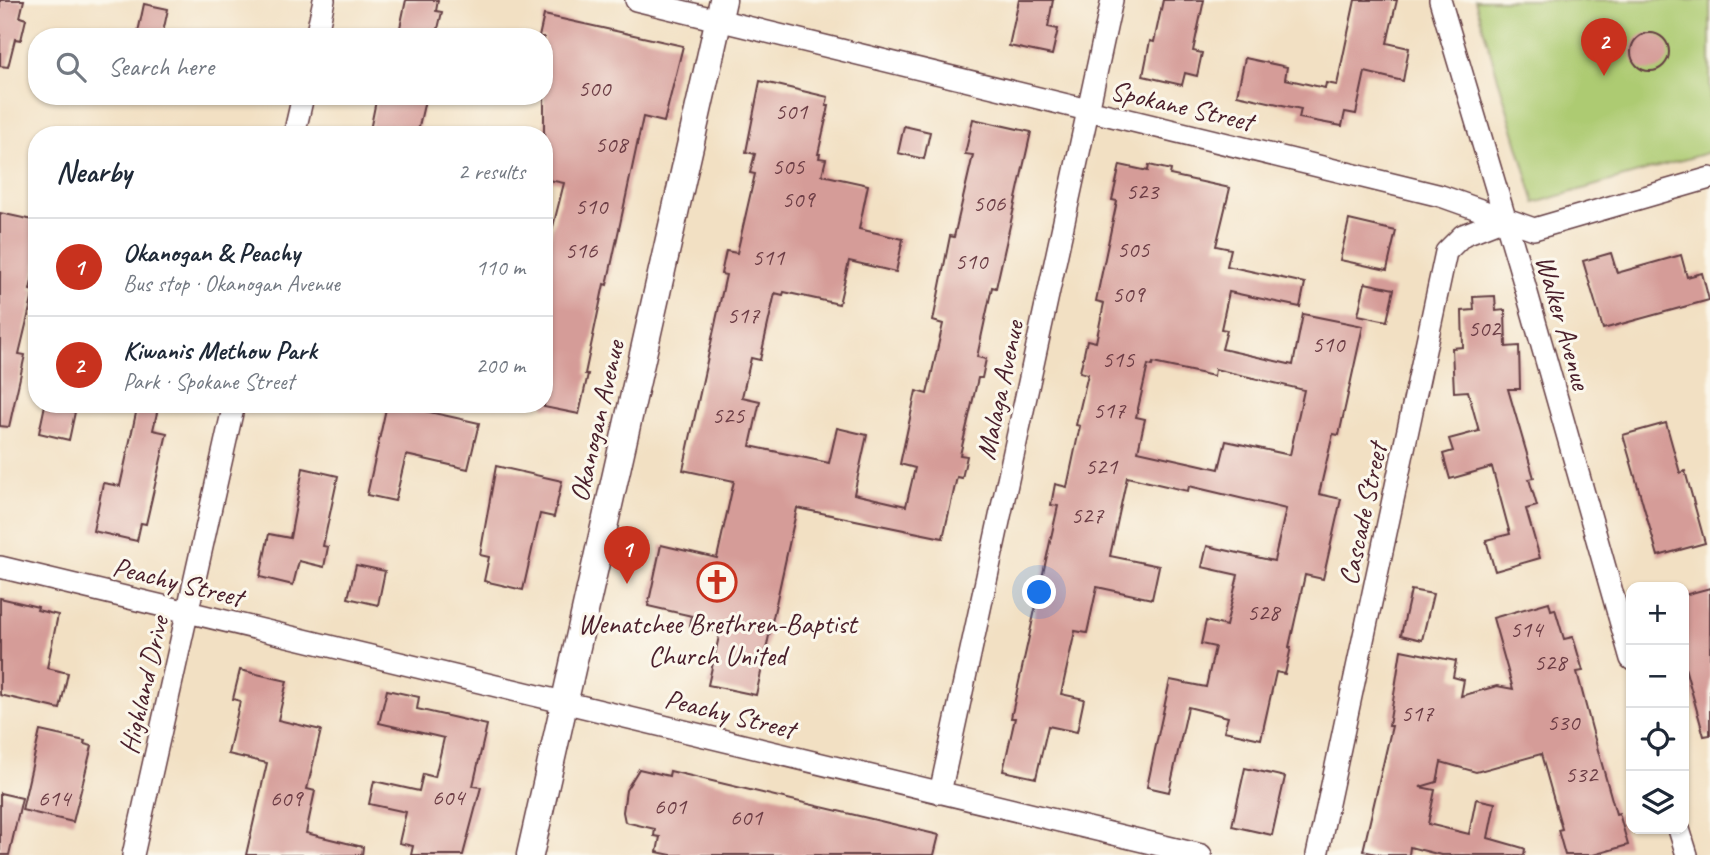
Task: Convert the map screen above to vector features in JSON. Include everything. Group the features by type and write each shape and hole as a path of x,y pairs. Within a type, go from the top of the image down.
{"street":[{"path":"318,28 324,0"},
{"name":"Spokane Street","path":"636,0 721,10 1088,111 1441,196 1534,229 1710,178"},
{"name":"Malaga Avenue","path":"940,793 1112,0"},
{"name":"Walker Avenue","path":"1440,0 1627,645"},
{"name":"Okanogan Avenue","path":"530,855 721,10"},
{"path":"296,126 301,105"},
{"name":"Cascade Street","path":"1317,855 1446,252 1463,235 1504,219"},
{"name":"Highland Drive","path":"133,855 232,413"},
{"name":"Peachy Street","path":"0,567 1201,855"},
{"path":"1681,834 1687,855"}],"green space":[{"path":"1475,0 1710,0 1710,152 1535,203"}],"building":[{"path":"0,0 24,0 20,17 26,19 21,40 15,39 8,67 0,66"},
{"path":"406,0 438,0 436,11 442,12 438,28 400,28"},
{"path":"1019,0 1053,0 1048,27 1058,29 1052,55 1009,46"},
{"path":"1163,0 1204,0 1193,51 1202,53 1197,76 1185,73 1182,85 1143,76 1150,41 1154,42"},
{"path":"1355,0 1397,0 1387,43 1409,48 1403,81 1365,72 1356,114 1345,112 1342,126 1299,118 1301,109 1237,95 1245,58 1287,67 1285,79 1325,88 1326,83 1337,85"},
{"path":"144,4 168,9 164,28 139,28"},
{"path":"544,15 683,46 664,122 643,117 607,285 604,284 579,414 553,409 553,226 564,183 553,181 553,126 544,126 544,105 553,105 553,28 541,28"},
{"path":"1650,33 1663,39 1669,52 1663,65 1650,71 1637,65 1631,52 1637,39"},
{"path":"760,81 828,97 826,106 829,106 818,154 819,158 826,159 822,175 868,185 859,229 903,239 896,272 849,261 839,304 784,292 783,295 775,293 760,360 751,358 742,397 760,401 750,446 829,463 837,428 867,435 854,494 906,506 915,468 900,464 916,391 927,394 943,324 933,321 950,236 954,237 973,155 965,154 973,119 1031,132 996,288 992,287 977,357 986,359 982,378 978,378 960,455 967,456 962,478 957,477 943,538 797,508 756,695 708,685 720,632 690,626 692,616 648,606 661,545 717,558 734,481 683,470 726,275 721,274 726,251 737,253 755,174 750,173 755,154 746,152"},
{"path":"375,105 424,105 419,126 371,126"},
{"path":"904,126 930,132 924,159 898,153"},
{"path":"1120,165 1148,171 1149,165 1171,170 1170,175 1230,188 1216,246 1231,249 1227,266 1305,283 1300,307 1229,292 1221,329 1227,330 1222,349 1293,365 1303,314 1363,326 1339,435 1333,434 1319,494 1341,499 1323,579 1305,575 1285,674 1276,672 1261,739 1224,731 1228,717 1188,707 1169,792 1147,787 1170,680 1206,687 1215,647 1201,644 1206,621 1226,626 1238,575 1202,567 1207,546 1274,561 1286,509 1189,486 1188,491 1127,477 1110,556 1159,566 1152,599 1097,587 1087,633 1075,631 1061,694 1084,699 1077,732 1048,726 1036,778 1003,771 1015,718 1011,718 1058,506 1051,505 1055,484 1067,487 1080,426 1076,425 1088,374 1080,372 1087,340 1096,342 1104,303 1096,301 1117,201 1112,200","holes":["1153,363 1214,376 1215,369 1304,390 1290,455 1226,441 1219,469 1138,451 1145,419 1136,417 1148,365 1152,366"]},
{"path":"0,213 28,219 28,316 19,354 25,355 9,427 0,426"},
{"path":"1349,220 1396,231 1387,270 1340,260"},
{"path":"1611,253 1617,273 1681,255 1687,277 1702,273 1709,300 1603,329 1583,261"},
{"path":"1365,283 1394,289 1387,321 1358,315"},
{"path":"1495,296 1496,311 1505,310 1506,347 1519,346 1520,389 1508,389 1534,478 1529,479 1537,506 1526,509 1540,558 1495,571 1486,540 1510,534 1492,467 1450,479 1443,454 1453,451 1449,439 1479,431 1468,391 1454,392 1452,348 1463,347 1462,311 1474,310 1473,297"},
{"path":"43,413 75,413 69,440 39,433"},
{"path":"136,413 157,413 153,430 167,433 146,524 141,523 137,541 93,531 103,483 120,486"},
{"path":"385,413 434,413 479,423 468,469 406,455 395,501 367,495"},
{"path":"1666,423 1680,473 1685,471 1705,543 1658,556 1623,435"},
{"path":"496,466 562,481 554,517 540,514 523,590 484,581 489,557 480,555"},
{"path":"303,468 338,476 323,546 328,547 324,567 299,561 293,585 260,577 269,534 290,538"},
{"path":"356,565 385,571 378,605 348,598"},
{"path":"1710,588 1710,735 1704,736 1689,682 1689,594"},
{"path":"1411,590 1433,594 1422,640 1401,635"},
{"path":"0,598 58,615 47,668 68,673 60,709 0,695"},
{"path":"1549,602 1551,610 1555,609 1564,639 1573,637 1583,671 1577,672 1592,729 1616,814 1619,813 1628,845 1593,855 1565,855 1558,830 1562,829 1541,754 1476,772 1441,762 1437,782 1420,787 1435,790 1428,824 1469,834 1476,799 1495,803 1488,838 1523,848 1524,855 1441,855 1410,847 1409,855 1381,855 1363,851 1392,726 1389,726 1401,650 1456,661 1453,677 1464,680 1461,696 1497,686 1513,689 1493,618"},
{"path":"240,670 287,681 278,720 321,730 307,789 315,791 306,833 363,847 362,855 246,855 267,763 228,754 240,701 233,699"},
{"path":"387,690 419,697 417,709 487,725 473,786 481,787 463,855 411,855 413,846 399,843 406,812 369,804 374,781 419,791 423,774 435,777 444,738 379,723"},
{"path":"40,731 85,741 84,744 92,746 73,822 22,810"},
{"path":"1245,768 1285,777 1272,835 1232,826"},
{"path":"639,769 669,776 670,771 939,835 934,855 671,855 657,852 660,837 654,836 655,829 625,822 623,812 626,790"},
{"path":"0,793 22,798 9,855 0,855"}],"place":[{"name":"Kiwanis Methow Park","path":"1604,76"},
{"name":"Wenatchee Brethren-Baptist Church United","path":"717,582"},
{"name":"Okanogan & Peachy","path":"627,584"}]}
